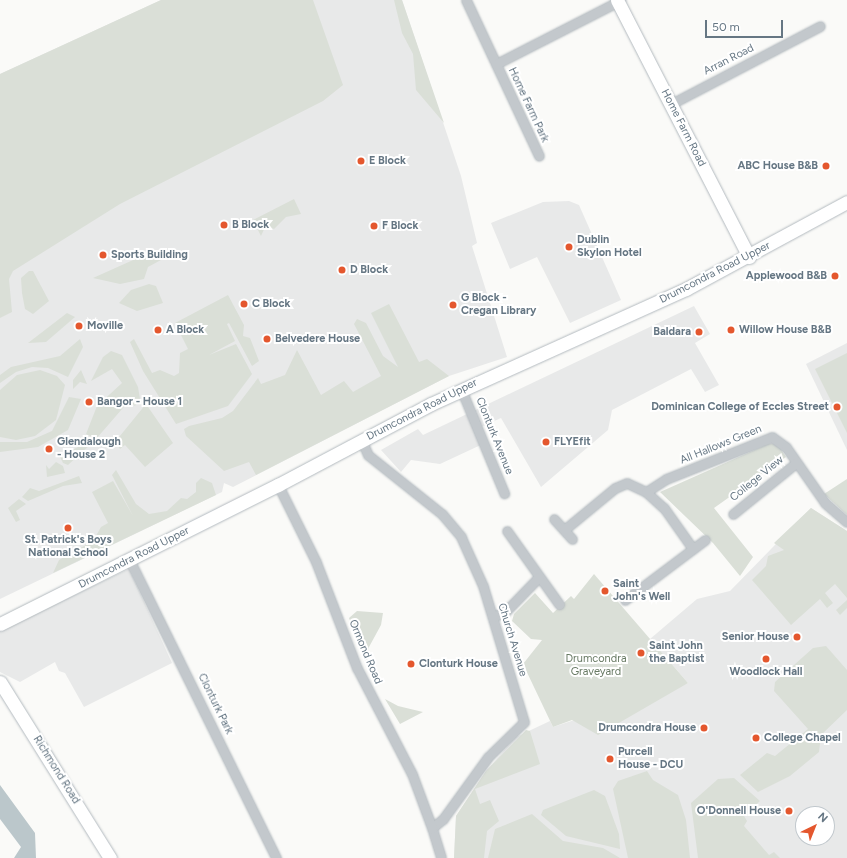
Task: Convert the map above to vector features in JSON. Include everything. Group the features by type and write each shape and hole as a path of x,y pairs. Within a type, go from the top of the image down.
{"main road":[{"name":"Home Farm Road","path":"619,0 749,257"},
{"name":"Drumcondra Road Upper","path":"0,624 130,561 278,486 461,390 619,322 749,257 847,202"},
{"name":"Richmond Road","path":"0,682 110,858"}],"street":[{"name":"Home Farm Park","path":"466,0 539,156"},
{"name":"Home Farm Park","path":"496,64 619,0"},
{"name":"Arran Road","path":"671,104 820,26"},
{"name":"Clonturk Avenue","path":"461,390 504,493"},
{"name":"All Hallows Green","path":"646,492 666,479 772,437 782,442 825,503 847,522"},
{"name":"Church Avenue","path":"362,441 379,466 451,523 470,552 493,617 524,722 488,757 443,819 432,828"},
{"name":"College View","path":"733,514 796,463"},
{"path":"564,530 623,483 646,492 664,508 693,549"},
{"name":"Ormond Road","path":"278,486 316,562 357,668 412,774 432,828"},
{"path":"554,519 572,539"},
{"path":"507,531 539,578 559,604"},
{"path":"625,600 704,540"},
{"name":"Clonturk Park","path":"130,561 276,858"},
{"path":"493,617 510,608 539,578"},
{"path":"432,828 441,858"}],"shaded area":[{"path":"161,0 402,0 461,176 477,243 472,246 507,357 449,376 233,487 224,483 222,492 0,599 0,74"},
{"path":"569,201 579,205 621,300 570,323 537,257 510,269 491,223 543,202"},
{"path":"694,306 710,334 695,343 719,385 705,392 691,369 612,410 608,430 541,487 501,418 479,428 485,443 440,464 411,460 401,472 381,450 418,429 423,435"},
{"name":"Dominican College of Eccles Street","path":"847,343 847,450 806,364"},
{"path":"811,508 847,531 847,858 454,858 456,816 486,771 516,737 550,721 553,727 688,683 650,639 697,599 730,591"},
{"path":"129,569 172,663 84,707 65,673 59,671 55,662 20,682 0,672 0,631"},
{"path":"0,785 35,833 36,858 14,858 21,847 0,819"}],"green space":[{"path":"161,0 313,0 343,85 323,101 120,204 13,271 9,279 12,312 0,318 0,74"},
{"path":"394,0 402,0 444,123 416,90 413,54 402,33"},
{"path":"294,199 301,214 286,217 274,229 266,225 261,236 253,220"},
{"path":"167,250 172,254 148,267 144,279 120,284 93,278 151,252 158,255"},
{"path":"29,271 33,271 49,301 33,314 25,309 22,293 21,278"},
{"path":"149,284 156,286 163,303 137,311 119,303 131,290"},
{"path":"228,295 244,325 243,336 250,338 259,361 252,366 229,323 227,324 235,341 209,355 236,344 252,374 228,406 176,424 143,371 130,342 134,339 152,373 160,370 174,376 179,373 180,353 188,349 175,323"},
{"path":"389,304 419,362 427,359 449,376 256,475 249,462 224,471 186,436 184,429 189,426 222,418 233,411 258,378 261,384 285,375 297,350 321,395 344,381 353,392 381,376 354,324 357,319 366,323 383,356 398,367 371,313"},
{"path":"67,313 75,317 46,342 28,343"},
{"path":"80,339 83,347 68,377 48,368 32,367 16,372 0,383 0,375 11,367 60,356"},
{"path":"111,351 122,355 138,387 140,399 135,406 129,401 96,439 86,434 97,406 122,383 112,369 91,381 103,357"},
{"path":"847,353 847,433 815,369"},
{"path":"40,370 57,376 65,385 56,420 35,436 16,440 0,437 0,390 17,375"},
{"path":"81,370 87,384 80,382 73,389 73,380"},
{"path":"69,397 81,399 68,430 38,447 0,452 0,442 27,442 52,431"},
{"path":"146,404 173,443 145,467 125,445 120,449 115,442"},
{"path":"85,443 90,445 68,465 63,463 60,457"},
{"path":"777,443 786,457 714,508 753,557 740,576 713,543 660,492 768,444"},
{"path":"56,462 63,466 65,473 47,477 46,465 49,469"},
{"path":"116,470 136,504 149,514 167,511 181,498 187,499 196,492 196,483 201,478 212,483 216,495 53,573 59,560 93,541 101,527 108,523 92,492 113,481 133,516 112,475"},
{"path":"79,476 82,483 63,486 28,501 22,497 30,488 39,491"},
{"path":"847,479 847,515 824,494"},
{"path":"19,499 26,504 16,511 20,520 16,522 8,508"},
{"path":"811,508 847,531 847,598 835,584 825,593 833,603 827,608 820,599 791,625 752,580 766,566 768,556 784,550 774,543"},
{"name":"Drumcondra Graveyard","path":"594,574 688,683 598,735 572,720 553,727 523,664 542,640 531,639 512,621 514,614 535,593 553,613 571,596 574,599"},
{"path":"847,600 847,608 840,615 836,610"},
{"path":"357,611 383,613 381,625 369,647 367,664 349,618"},
{"path":"826,646 847,670 847,710 821,735 819,752 790,776 758,792 740,775 767,753 775,756 808,729 774,691 775,682 813,648"},
{"path":"385,699 398,706 423,712 400,724"},
{"path":"526,730 530,731 540,764 475,789 480,804 490,800 499,821 487,831 484,858 454,858 456,816 486,771"},
{"path":"647,771 653,780 678,795 686,820 690,858 628,858 613,789 618,781"},
{"path":"734,778 760,801 744,816 747,821 744,826 769,855 774,852 780,858 698,858 691,803 718,779"},
{"path":"594,790 605,796 619,834 620,849 566,836 541,815 543,810"},
{"path":"532,814 563,841 603,848 620,858 488,858 495,829"}],"place":[{"name":"E Block","path":"361,161"},
{"name":"ABC House B&B","path":"826,166"},
{"name":"B Block","path":"224,225"},
{"name":"F Block","path":"374,226"},
{"name":"Dublin Skylon Hotel","path":"569,247"},
{"name":"Sports Building","path":"103,255"},
{"name":"D Block","path":"342,270"},
{"name":"Applewood B&B","path":"835,276"},
{"name":"C Block","path":"244,304"},
{"name":"G Block - Cregan Library","path":"453,305"},
{"name":"Moville","path":"79,326"},
{"name":"A Block","path":"158,330"},
{"name":"Willow House B&B","path":"731,330"},
{"name":"Baldara","path":"699,332"},
{"name":"Belvedere House","path":"267,339"},
{"name":"Bangor - House 1","path":"89,402"},
{"name":"Dominican College of Eccles Street","path":"837,407"},
{"name":"FLYEfit","path":"546,442"},
{"name":"Glendalough - House 2","path":"49,449"},
{"name":"St. Patrick's Boys National School","path":"68,528"},
{"name":"Saint John's Well","path":"605,591"},
{"name":"Senior House","path":"797,637"},
{"name":"Saint John the Baptist","path":"641,653"},
{"name":"Woodlock Hall","path":"766,659"},
{"name":"Clonturk House","path":"411,664"},
{"name":"Drumcondra House","path":"704,728"},
{"name":"College Chapel","path":"756,738"},
{"name":"Purcell House - DCU","path":"610,759"},
{"name":"O'Donnell House","path":"789,811"}]}
